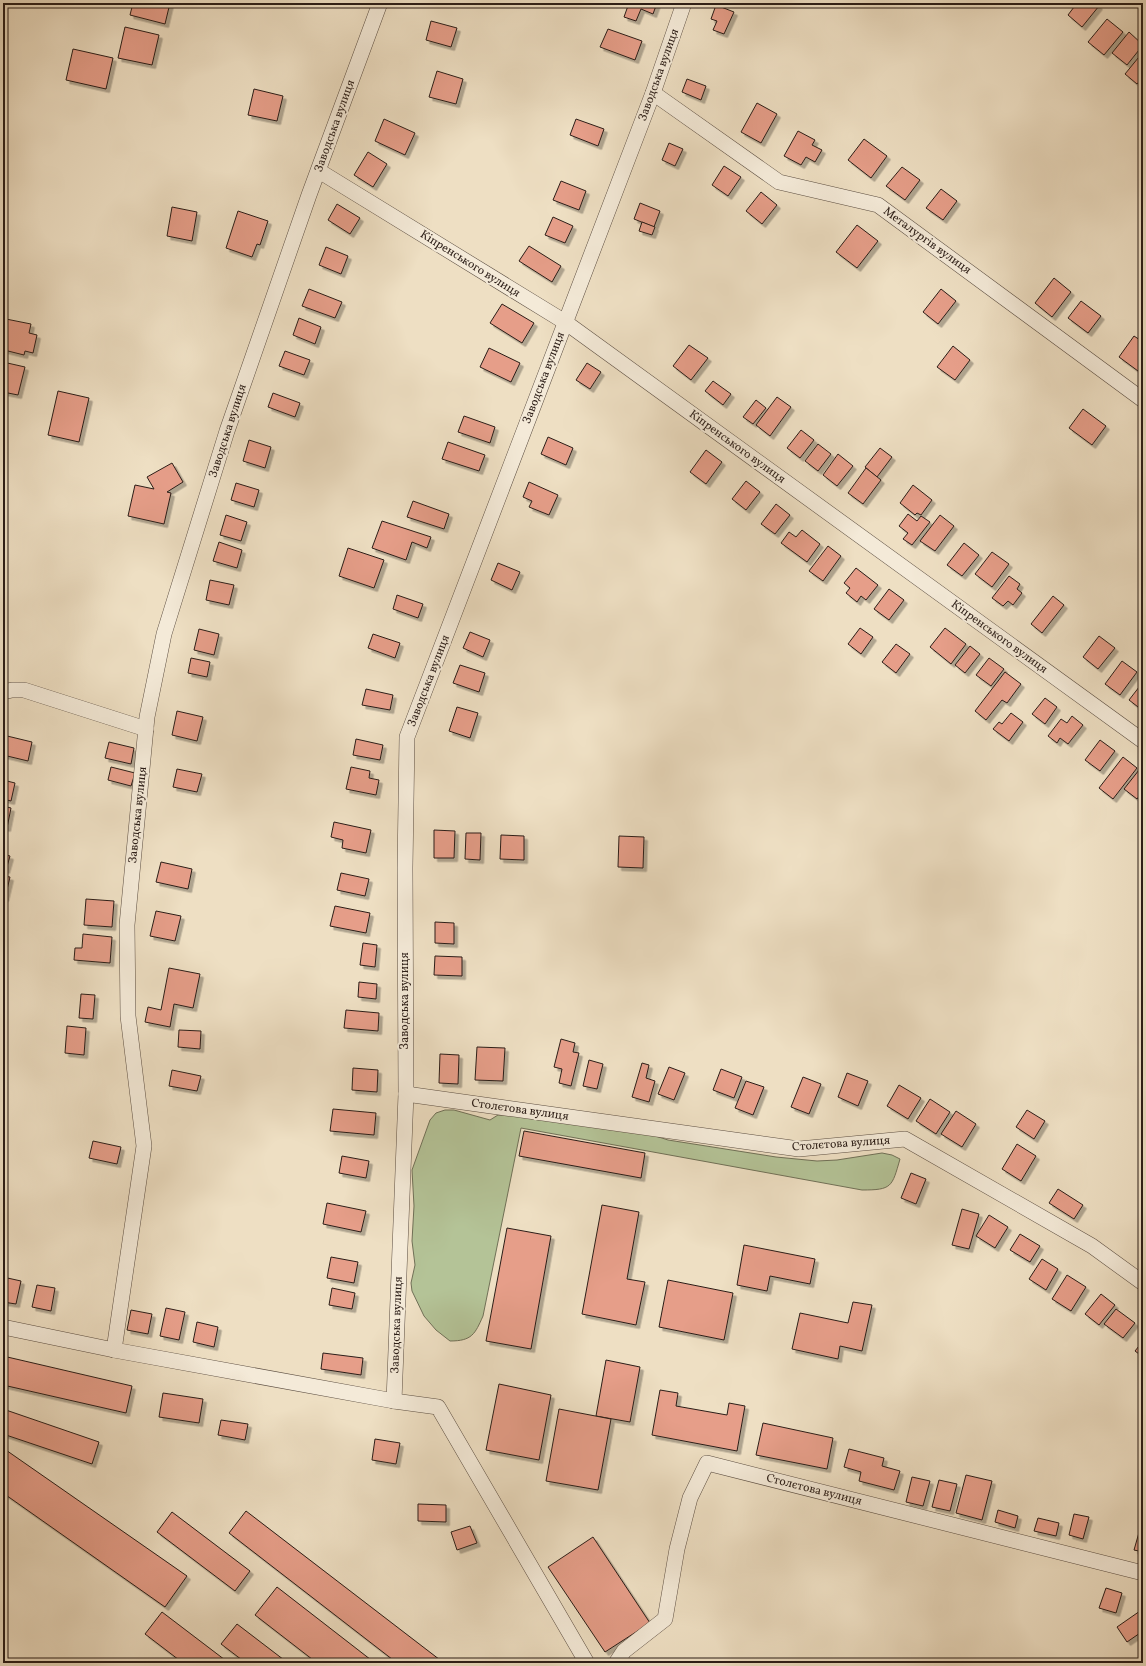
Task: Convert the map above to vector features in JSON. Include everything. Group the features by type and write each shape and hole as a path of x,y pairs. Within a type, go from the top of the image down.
{"street":[{"name":"Заводська вулиця","path":"114,1350 144,1146 128,1016 127,925 146,730 164,634 227,431 380,3"},
{"name":"Заводська вулиця","path":"394,1401 406,1094 405,868 407,737 653,93 684,3"},
{"name":"Металургів вулиця","path":"653,93 779,182 878,204 1143,400"},
{"name":"Кіпренського вулиця","path":"319,171 566,322 1143,741"},
{"path":"3,692 24,690 146,730"},
{"name":"Столєтова вулиця","path":"406,1094 799,1149 906,1139 1092,1246 1143,1283"},
{"path":"3,1327 114,1350 394,1401 438,1407 587,1663"},
{"name":"Столєтова вулиця","path":"616,1663 624,1651 665,1619 677,1549 690,1498 707,1463 1143,1573"}],"green space":[{"path":"445,1110 454,1110 490,1120 498,1115 507,1115 640,1131 668,1140 776,1157 817,1161 837,1160 882,1153 892,1155 900,1159 895,1176 889,1185 885,1188 862,1190 521,1128 483,1316 478,1328 472,1335 463,1340 450,1341 436,1330 424,1316 412,1291 411,1283 415,1265 412,1241 414,1206 412,1170 430,1120 436,1113"}],"building":[{"path":"133,3 170,3 165,24 130,15"},
{"path":"629,3 657,3 653,14 641,9 636,21 624,17"},
{"path":"1077,3 1095,3 1099,6 1082,27 1068,15"},
{"path":"716,5 734,12 724,34 713,30 717,21 711,19"},
{"path":"1107,19 1123,32 1104,55 1088,42"},
{"path":"431,21 457,28 451,47 426,40"},
{"path":"125,27 159,35 152,65 118,58"},
{"path":"608,29 642,41 635,60 600,47"},
{"path":"1129,32 1143,45 1127,65 1112,53"},
{"path":"73,49 113,58 106,89 66,80"},
{"path":"1143,52 1143,77 1137,84 1125,74"},
{"path":"437,71 463,79 456,104 429,97"},
{"path":"687,79 706,86 701,100 682,92"},
{"path":"254,89 283,96 277,121 248,115"},
{"path":"757,103 777,114 761,143 741,132"},
{"path":"384,119 415,133 405,155 375,141"},
{"path":"576,119 604,129 598,146 570,135"},
{"path":"798,131 815,140 812,145 822,150 815,162 806,157 801,165 784,156"},
{"path":"864,139 887,156 871,178 848,160"},
{"path":"669,143 683,149 675,166 662,160"},
{"path":"368,152 387,164 373,187 354,175"},
{"path":"724,166 741,177 728,196 712,185"},
{"path":"902,167 920,180 905,200 886,186"},
{"path":"561,181 586,191 579,210 553,200"},
{"path":"941,189 957,201 943,220 926,208"},
{"path":"761,192 777,205 762,224 746,211"},
{"path":"640,203 660,211 654,227 634,219"},
{"path":"337,204 360,218 350,234 328,220"},
{"path":"172,207 197,212 192,241 167,236"},
{"path":"238,211 268,221 260,245 257,244 252,257 226,248"},
{"path":"553,217 573,226 565,243 545,235"},
{"path":"642,222 655,227 652,235 639,231"},
{"path":"857,225 878,241 857,268 836,252"},
{"path":"529,246 561,266 552,282 519,261"},
{"path":"326,247 348,256 341,274 319,265"},
{"path":"1054,278 1071,292 1052,317 1035,303"},
{"path":"309,289 342,302 335,318 302,306"},
{"path":"941,289 956,301 938,324 923,312"},
{"path":"1081,301 1101,316 1088,333 1068,318"},
{"path":"502,304 534,323 522,343 490,323"},
{"path":"299,318 321,327 315,344 293,335"},
{"path":"6,319 31,324 29,333 37,335 33,353 25,351 24,355 4,350 7,338 3,338"},
{"path":"1134,336 1143,342 1143,365 1138,371 1119,357"},
{"path":"689,345 708,358 691,380 673,366"},
{"path":"953,346 970,360 955,380 937,367"},
{"path":"489,348 520,363 511,382 480,367"},
{"path":"285,351 310,360 304,375 279,366"},
{"path":"3,362 25,367 18,395 3,392"},
{"path":"587,363 601,372 590,389 576,380"},
{"path":"713,381 731,394 723,405 705,391"},
{"path":"58,391 89,398 79,442 48,435"},
{"path":"273,393 300,403 295,417 268,407"},
{"path":"777,397 791,407 770,436 756,425"},
{"path":"756,400 766,408 753,424 743,417"},
{"path":"1083,409 1106,426 1092,445 1069,428"},
{"path":"464,416 495,427 490,443 458,432"},
{"path":"801,430 814,440 800,458 787,448"},
{"path":"548,437 573,448 566,465 541,454"},
{"path":"249,440 271,447 265,468 243,461"},
{"path":"448,442 485,455 479,471 442,459"},
{"path":"818,444 831,454 818,471 805,461"},
{"path":"880,448 892,457 877,477 865,467"},
{"path":"706,450 722,462 706,484 690,472"},
{"path":"838,454 853,466 837,486 823,475"},
{"path":"172,463 183,482 167,492 171,493 164,524 128,516 135,485 154,489 147,477"},
{"path":"866,468 881,480 863,504 848,493"},
{"path":"746,481 760,492 746,510 732,499"},
{"path":"529,482 558,495 549,515 529,507 532,501 523,497"},
{"path":"236,483 259,490 254,507 231,500"},
{"path":"913,485 932,500 921,515 917,513 915,515 900,503"},
{"path":"413,501 449,514 444,529 407,517"},
{"path":"776,504 790,515 775,534 761,524"},
{"path":"908,514 917,521 921,516 930,522 912,545 903,539 908,533 899,526"},
{"path":"226,515 247,522 241,541 220,535"},
{"path":"940,515 954,526 935,551 920,541"},
{"path":"382,521 431,537 427,548 412,542 406,560 372,548"},
{"path":"802,530 820,544 807,562 781,543 789,532 796,537"},
{"path":"219,542 242,550 237,568 213,561"},
{"path":"964,543 979,555 962,576 947,565"},
{"path":"828,546 841,556 823,581 809,571"},
{"path":"348,548 384,560 374,588 339,576"},
{"path":"992,552 1009,564 992,587 975,574"},
{"path":"498,563 520,572 512,590 491,580"},
{"path":"856,568 878,585 866,600 861,596 857,602 846,593 850,588 844,583"},
{"path":"1009,576 1020,584 1017,589 1022,593 1013,605 1008,601 1003,606 992,598"},
{"path":"210,580 234,585 229,605 206,600"},
{"path":"889,589 904,600 889,620 874,609"},
{"path":"397,595 423,604 418,618 393,609"},
{"path":"1053,596 1064,605 1042,633 1031,624"},
{"path":"860,628 873,637 861,654 848,644"},
{"path":"945,628 966,644 951,664 930,647"},
{"path":"199,629 219,634 214,655 194,650"},
{"path":"470,632 490,640 483,657 463,648"},
{"path":"373,634 400,643 395,658 368,648"},
{"path":"1099,636 1115,648 1098,669 1083,657"},
{"path":"896,644 910,654 896,673 882,662"},
{"path":"970,646 980,654 965,673 955,665"},
{"path":"191,658 210,662 207,677 188,673"},
{"path":"989,658 1004,669 991,686 976,675"},
{"path":"1122,661 1137,672 1120,695 1105,684"},
{"path":"460,665 485,673 479,692 453,683"},
{"path":"1005,672 1021,684 1007,703 1002,700 986,720 975,711"},
{"path":"1143,682 1143,708 1142,710 1129,700"},
{"path":"366,689 393,695 390,710 362,705"},
{"path":"1045,698 1057,707 1045,724 1032,714"},
{"path":"457,707 478,713 470,738 449,731"},
{"path":"177,711 203,717 197,741 172,735"},
{"path":"1011,713 1023,722 1009,741 993,729 999,722 1002,724"},
{"path":"1072,716 1083,725 1068,744 1060,738 1057,743 1048,736 1061,719 1067,723"},
{"path":"3,735 32,742 28,761 3,755"},
{"path":"356,739 383,745 380,760 353,755"},
{"path":"1100,740 1115,751 1100,771 1085,760"},
{"path":"109,742 134,748 131,764 105,758"},
{"path":"1123,757 1137,768 1113,799 1099,788"},
{"path":"111,767 135,773 131,786 108,780"},
{"path":"351,767 370,771 369,778 379,780 376,795 346,789"},
{"path":"177,769 202,774 197,792 173,787"},
{"path":"1139,770 1143,773 1143,791 1137,799 1124,789"},
{"path":"3,780 15,783 11,801 3,799"},
{"path":"3,806 11,808 7,828 3,827"},
{"path":"334,822 371,830 366,853 342,848 343,840 331,837"},
{"path":"434,830 455,831 454,858 434,858"},
{"path":"466,833 481,833 480,860 465,859"},
{"path":"501,835 524,836 524,860 500,859"},
{"path":"619,836 644,837 643,868 618,867"},
{"path":"3,854 10,856 6,870 3,869"},
{"path":"161,862 192,869 188,889 156,882"},
{"path":"341,873 369,879 365,896 337,890"},
{"path":"3,876 10,877 5,898 3,898"},
{"path":"86,899 114,901 112,927 84,925"},
{"path":"335,906 370,913 366,933 330,926"},
{"path":"156,911 181,916 175,941 150,936"},
{"path":"435,922 454,923 454,944 435,943"},
{"path":"83,934 112,937 110,963 74,960 75,948 82,948"},
{"path":"363,943 377,945 375,967 360,965"},
{"path":"435,956 462,957 462,976 434,975"},
{"path":"169,968 200,974 193,1008 174,1004 170,1027 145,1022 148,1007 161,1010"},
{"path":"359,982 377,984 376,999 358,997"},
{"path":"81,994 95,995 93,1019 79,1018"},
{"path":"346,1010 379,1013 378,1031 344,1028"},
{"path":"67,1026 86,1028 84,1055 65,1053"},
{"path":"179,1030 201,1031 200,1049 178,1047"},
{"path":"561,1039 575,1043 573,1052 579,1053 571,1086 559,1083 562,1069 554,1067"},
{"path":"477,1047 505,1048 503,1081 475,1080"},
{"path":"440,1054 459,1055 458,1084 439,1083"},
{"path":"589,1060 603,1064 597,1089 583,1086"},
{"path":"642,1063 649,1065 646,1078 655,1081 649,1102 632,1097"},
{"path":"669,1067 685,1073 674,1100 658,1094"},
{"path":"353,1068 378,1070 377,1092 352,1090"},
{"path":"721,1069 742,1077 734,1098 713,1090"},
{"path":"172,1070 201,1076 197,1091 169,1086"},
{"path":"847,1073 868,1081 858,1106 838,1097"},
{"path":"803,1077 821,1084 809,1114 791,1107"},
{"path":"746,1081 764,1087 753,1115 735,1108"},
{"path":"899,1085 921,1098 908,1119 887,1106"},
{"path":"930,1099 950,1112 936,1134 916,1121"},
{"path":"333,1109 376,1113 374,1135 330,1131"},
{"path":"1027,1110 1045,1121 1034,1139 1016,1127"},
{"path":"956,1111 976,1124 962,1147 941,1134"},
{"path":"524,1131 645,1153 641,1178 519,1156"},
{"path":"93,1141 121,1147 117,1164 89,1158"},
{"path":"1017,1144 1036,1156 1021,1181 1002,1169"},
{"path":"342,1156 369,1161 366,1178 339,1173"},
{"path":"911,1173 926,1179 916,1204 901,1198"},
{"path":"1058,1189 1083,1205 1074,1219 1049,1203"},
{"path":"327,1203 366,1211 361,1232 323,1224"},
{"path":"602,1205 639,1212 627,1279 645,1282 636,1325 582,1314"},
{"path":"962,1209 979,1214 969,1249 952,1245"},
{"path":"989,1215 1008,1227 995,1248 976,1236"},
{"path":"507,1228 551,1236 531,1349 486,1341"},
{"path":"1020,1234 1040,1246 1030,1262 1010,1250"},
{"path":"744,1245 815,1259 810,1284 770,1276 767,1291 737,1285"},
{"path":"331,1257 358,1262 354,1283 327,1278"},
{"path":"1042,1259 1058,1269 1046,1290 1029,1279"},
{"path":"1067,1275 1086,1287 1071,1311 1052,1299"},
{"path":"3,1277 21,1281 16,1304 3,1302"},
{"path":"668,1280 733,1293 724,1340 659,1327"},
{"path":"37,1285 55,1288 51,1311 32,1307"},
{"path":"332,1288 355,1293 352,1309 329,1305"},
{"path":"1101,1294 1115,1305 1099,1325 1085,1314"},
{"path":"853,1302 872,1305 862,1351 840,1346 838,1359 792,1349 800,1313 848,1323"},
{"path":"166,1308 185,1312 179,1340 160,1336"},
{"path":"1116,1309 1135,1323 1123,1338 1104,1324"},
{"path":"131,1310 152,1314 148,1334 127,1330"},
{"path":"197,1322 218,1327 214,1347 193,1342"},
{"path":"1143,1341 1143,1357 1135,1351"},
{"path":"323,1353 363,1358 361,1375 321,1369"},
{"path":"3,1356 132,1386 126,1413 3,1385"},
{"path":"606,1360 640,1367 630,1422 596,1416"},
{"path":"499,1384 551,1395 539,1460 486,1450"},
{"path":"660,1390 678,1393 676,1406 727,1415 729,1403 745,1406 737,1451 652,1435"},
{"path":"163,1393 203,1399 199,1423 159,1417"},
{"path":"3,1409 99,1442 92,1464 3,1434"},
{"path":"559,1409 611,1419 598,1490 546,1481"},
{"path":"221,1420 248,1424 245,1440 218,1435"},
{"path":"763,1423 833,1438 827,1469 756,1455"},
{"path":"375,1439 400,1443 396,1464 372,1460"},
{"path":"3,1448 187,1576 165,1607 3,1493"},
{"path":"849,1449 884,1458 882,1466 900,1471 894,1490 859,1481 861,1472 844,1467"},
{"path":"966,1475 992,1481 982,1520 956,1513"},
{"path":"912,1477 930,1481 923,1506 906,1502"},
{"path":"939,1480 957,1484 950,1511 932,1507"},
{"path":"418,1504 446,1505 446,1522 418,1521"},
{"path":"998,1510 1018,1516 1015,1528 995,1522"},
{"path":"246,1511 444,1663 397,1663 229,1533"},
{"path":"172,1512 250,1571 235,1591 157,1532"},
{"path":"1074,1514 1089,1517 1083,1539 1069,1535"},
{"path":"1038,1518 1059,1523 1056,1536 1034,1531"},
{"path":"470,1526 477,1543 457,1550 451,1532"},
{"path":"1140,1529 1143,1530 1143,1552 1134,1550"},
{"path":"593,1537 650,1623 605,1652 548,1567"},
{"path":"277,1587 375,1663 317,1663 255,1615"},
{"path":"1106,1588 1122,1593 1116,1613 1099,1608"},
{"path":"1140,1611 1143,1615 1143,1631 1127,1642 1117,1627"},
{"path":"162,1612 229,1663 183,1663 145,1634"},
{"path":"237,1624 288,1663 246,1663 221,1644"}]}
